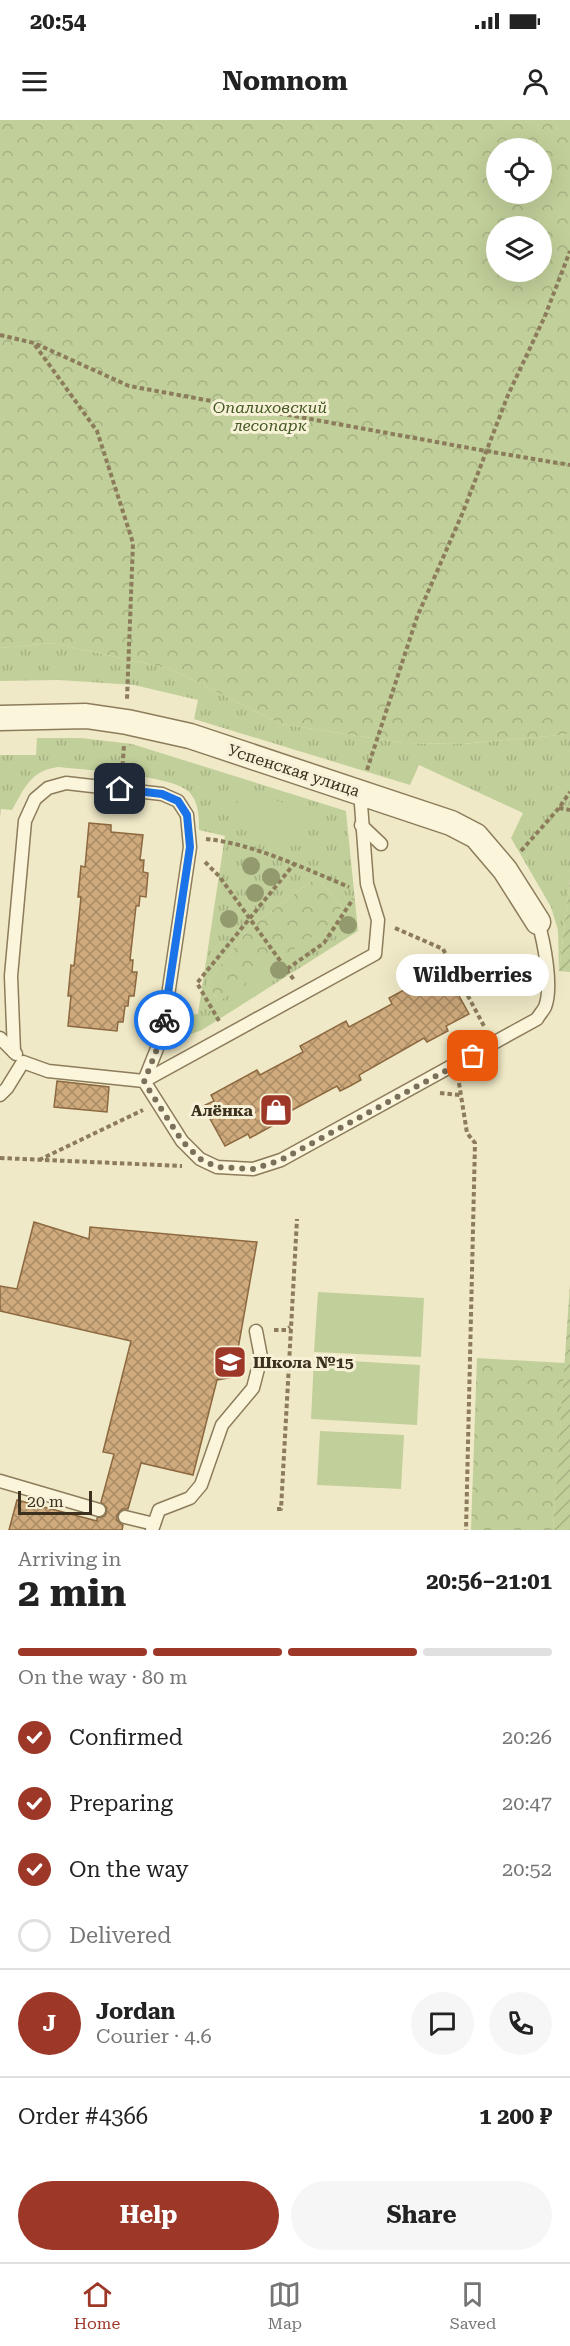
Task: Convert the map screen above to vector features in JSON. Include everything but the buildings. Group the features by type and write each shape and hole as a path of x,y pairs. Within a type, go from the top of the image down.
{"street":[{"name":"Успенская улица","path":"0,718 86,716 127,722 190,736 451,823 476,836 505,870 538,922"}],"lane":[{"path":"14,1052 11,976 25,821 35,799 48,788 66,783 162,794 178,801 187,815 190,842 162,1036 144,1082"},
{"path":"0,1038 23,1062 48,1071 144,1082 375,954 378,920 367,884 360,791"},
{"path":"361,825 381,844"},
{"path":"144,1082 182,1141 200,1159 217,1167 253,1169 281,1160 537,1019 545,1006 547,989 545,946 538,922"},
{"path":"0,1095 23,1062"},
{"path":"125,1517 153,1527 159,1510 190,1498 201,1485 222,1425 253,1388 261,1357 256,1331"},
{"path":"0,1481 99,1510"}],"path":[{"path":"360,791 417,617 463,512 508,394 545,316 570,251"},
{"path":"0,335 34,343 129,386 570,465"},
{"path":"34,343 97,431 133,543 127,722 120,789"},
{"path":"505,870 570,792"},
{"path":"559,808 570,810"},
{"path":"190,842 224,840 294,864 358,891 324,943 287,969"},
{"path":"190,842 250,917 302,994"},
{"path":"228,1035 197,983 294,864"},
{"path":"378,920 442,949 494,1044"},
{"path":"457,1064 461,1105 467,1132 475,1143 466,1530"},
{"path":"39,1160 158,1103"},
{"path":"0,1158 217,1167"},
{"path":"277,1509 281,1509 297,1219"}],"green space":[{"name":"Опалиховский лесопарк","path":"0,120 570,120 570,734 461,744 404,743 281,724 171,669 52,643 0,648"},
{"path":"52,643 171,669 281,724 404,743 462,744 570,734 570,880 559,971 558,930 551,907 511,838 523,813 419,765 410,785 194,719 198,700 134,685 59,680 0,681 0,648"},
{"path":"37,738 81,738 132,744 346,811 358,931 202,1030 172,1041 177,1017 198,1014 225,836 199,830 194,799 188,791 178,785 126,774 58,767 41,772 29,782 12,810 1,809 0,818 0,755 36,755","holes":["317,877 342,907 329,924 219,1001 206,984 250,927"]},
{"path":"242,789 307,811 295,847 230,825"},
{"path":"317,877 342,907 329,925 219,1001 206,984 250,927"},
{"path":"570,880 570,972 559,971"},
{"path":"570,1284 570,1530 553,1530"},
{"path":"318,1292 424,1298 421,1357 314,1352"},
{"path":"477,1358 565,1363 553,1530 471,1530"},
{"path":"314,1359 420,1365 417,1425 311,1419"},
{"path":"320,1431 404,1435 401,1489 317,1485"}],"way so far":[{"path":"164,1020 162,1036 144,1082 182,1141 200,1159 217,1167 253,1169 281,1160 473,1056"}],"place":[{"name":"Wildberries","path":"473,1056"},
{"name":"Алёнка","path":"276,1110"},
{"name":"Школа №15","path":"230,1362"}],"route":[{"path":"120,789 162,794 178,801 187,815 190,847 164,1020"}]}
